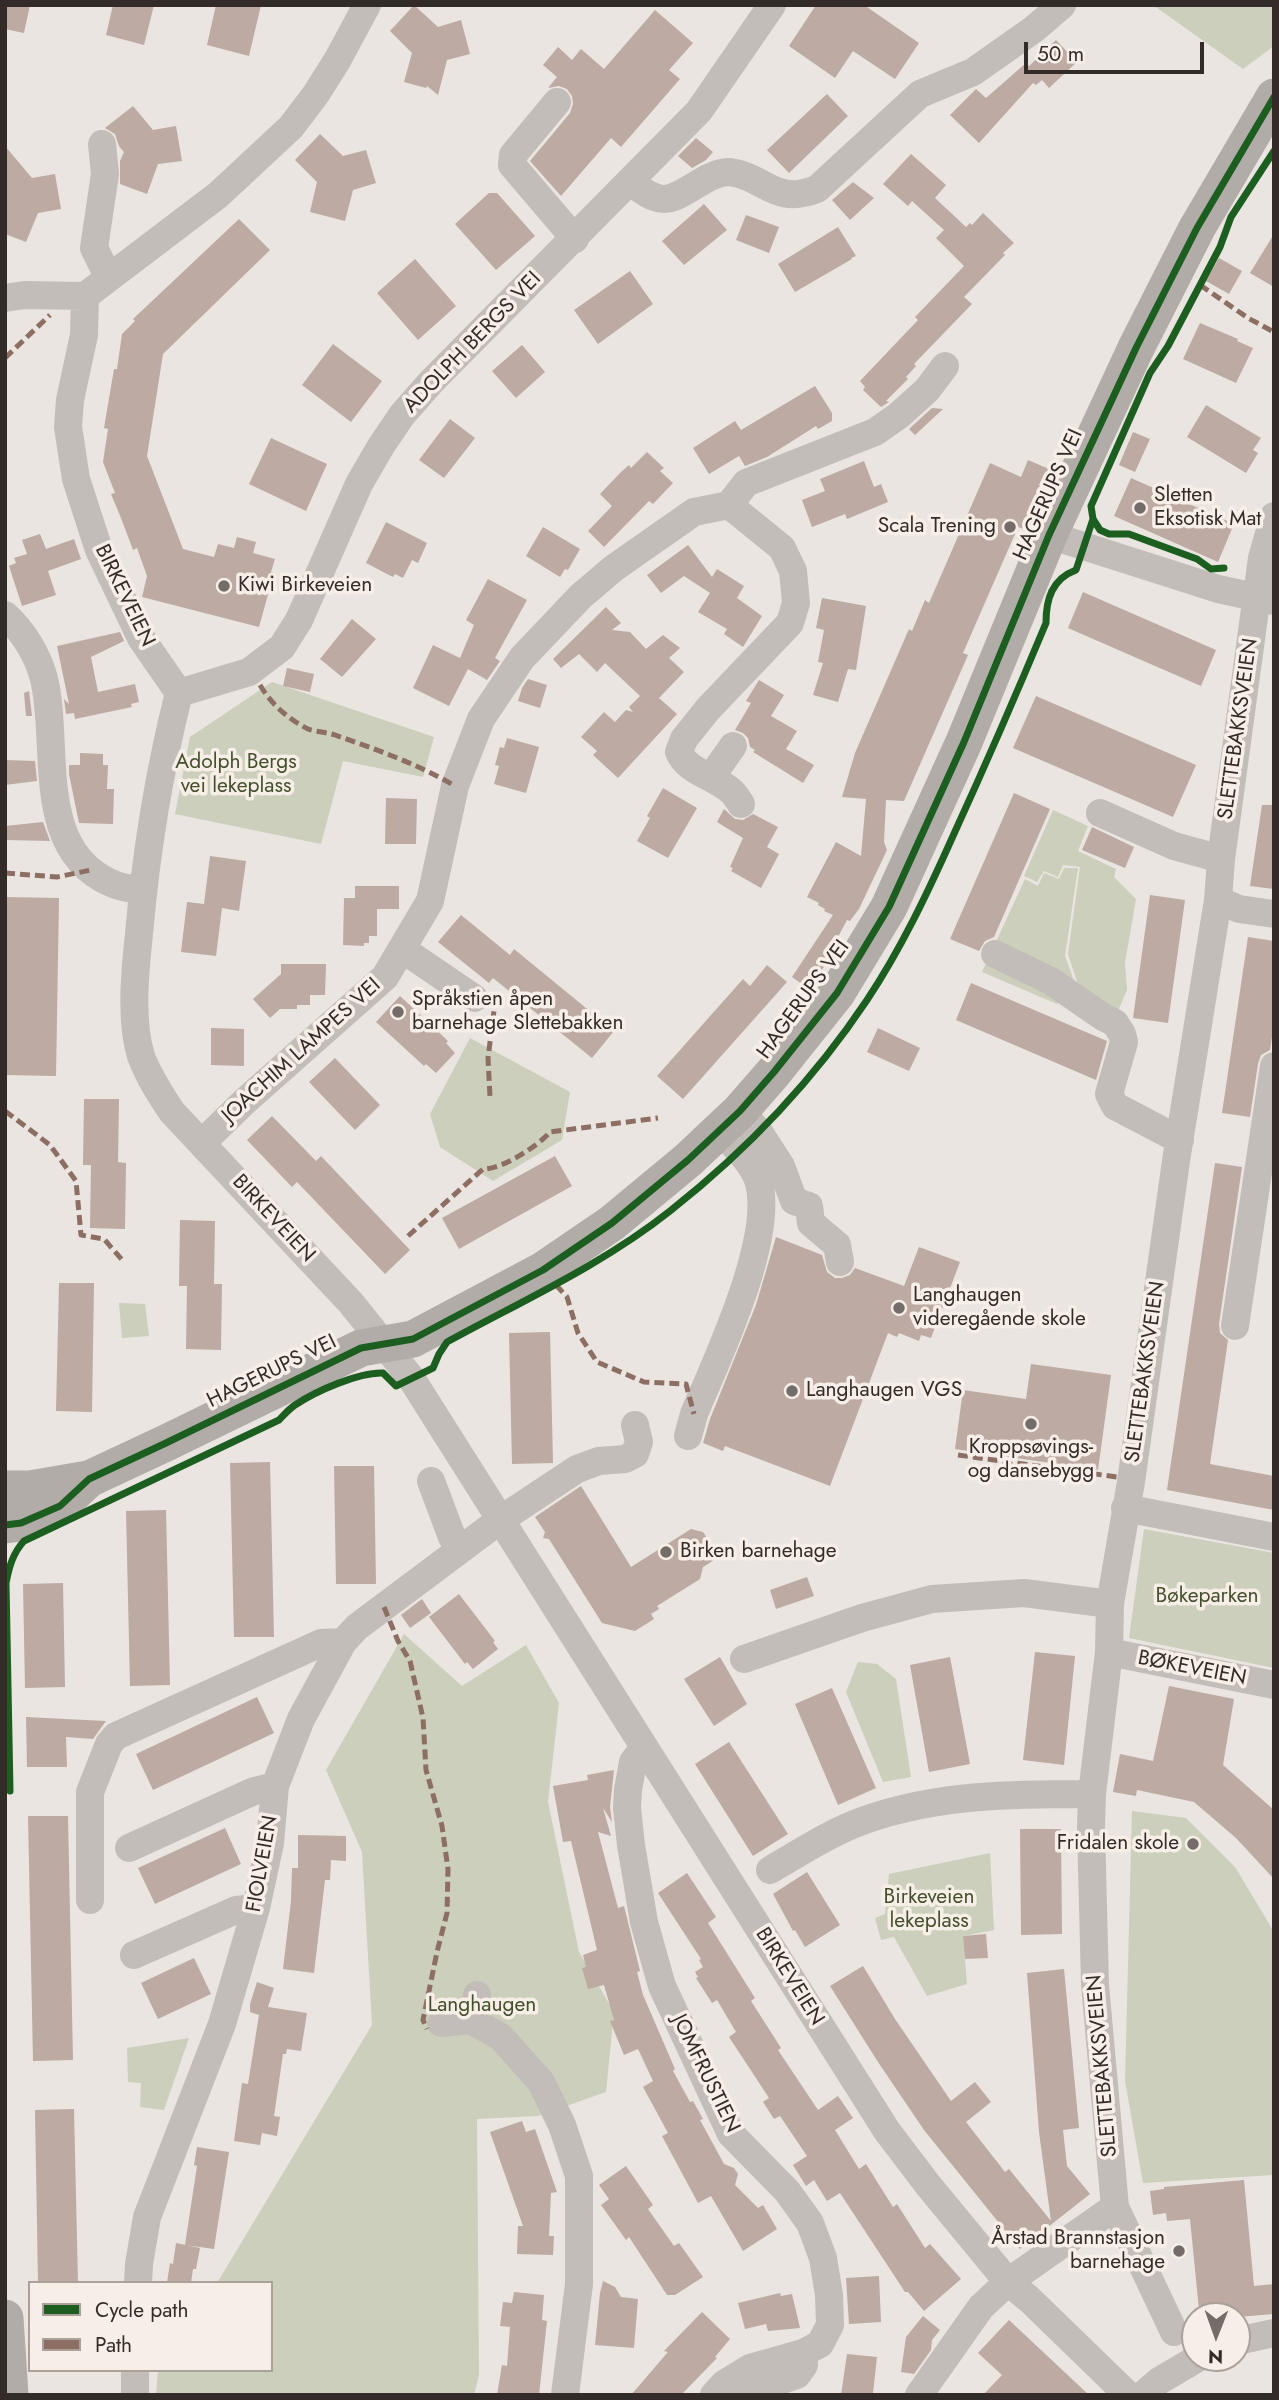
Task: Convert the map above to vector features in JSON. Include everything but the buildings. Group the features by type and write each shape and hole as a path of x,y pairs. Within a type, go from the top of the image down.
{"main road":[{"name":"HAGERUPS VEI","path":"5,1489 30,1489 89,1479 361,1348 412,1339 543,1270 611,1223 730,1121 774,1072 837,993 889,907 964,742 1049,535 1136,348 1197,228 1274,97"},
{"name":"HAGERUPS VEI","path":"5,1525 21,1523 60,1506 89,1479"},
{"path":"5,2318 10,2395"}],"street":[{"path":"5,298 24,295 85,296 218,195 291,127 331,71 367,5"},
{"path":"631,181 659,200 672,198 714,175 727,172 782,194 805,194 817,189 920,94 973,72 1034,29 1062,5"},
{"name":"ADOLPH BERGS VEI","path":"179,692 249,672 282,647 299,620 359,484 402,415 431,382 699,111 762,9"},
{"path":"557,102 513,155 512,165 575,239"},
{"path":"102,144 106,174 94,248 109,278"},
{"name":"BIRKEVEIEN","path":"85,296 84,335 70,400 68,426 76,479 99,550 141,638 179,692 163,756 143,890 135,981 135,1013 141,1055 172,1112 351,1303 411,1378 887,2132 1008,2282 1048,2316 1128,2395"},
{"path":"741,804 733,792 687,765 679,752 684,739 708,709 790,623 796,603 793,571 782,548 729,505 747,483 875,432 931,395 945,366"},
{"name":"JOACHIM LAMPES VEI","path":"202,1143 244,1102 385,977 430,901 456,786 481,719 523,658 581,596 614,568 694,512 729,505"},
{"name":"SLETTEBAKKSVEIEN","path":"1115,2207 1095,1985 1091,1827 1110,1652 1110,1604 1131,1482 1180,1140 1218,900 1221,859 1266,599 1262,558 1274,516"},
{"path":"1049,535 1218,589 1266,599"},
{"path":"5,615 14,623 33,651 44,679 54,800 76,857 111,883 143,890"},
{"path":"711,777 733,746"},
{"path":"1100,813 1174,846 1221,859"},
{"path":"1218,900 1240,909 1274,914"},
{"path":"402,949 474,998"},
{"path":"995,954 1051,981 1115,1023 1124,1042 1110,1094 1111,1100 1115,1106 1180,1140"},
{"path":"1235,1326 1274,1066"},
{"path":"730,1121 759,1132 781,1166 794,1201 809,1206 811,1223 837,1245 840,1262"},
{"path":"688,1436 758,1242 761,1193 754,1171 730,1121"},
{"path":"500,1520 577,1469 599,1461 625,1459 635,1454 639,1442 635,1425"},
{"path":"431,1481 452,1537 461,1549"},
{"path":"1125,1508 1274,1537"},
{"name":"FIOLVEIEN","path":"138,2281 147,2217 222,2024 256,1908 270,1843 275,1786 301,1719 343,1642 358,1627 500,1520"},
{"path":"744,1659 862,1618 932,1599 1024,1593 1110,1604"},
{"path":"90,1900 90,1792 109,1744 116,1736 321,1643 343,1642"},
{"name":"BØKEVEIEN","path":"1110,1652 1274,1685"},
{"name":"JOMFRUSTIEN","path":"644,1747 633,1762 627,1808 644,1922 662,1986 731,2134 787,2191 810,2224 823,2258 829,2295 830,2325 820,2344 803,2353 750,2368 724,2384 714,2395"},
{"path":"129,1848 254,1791 275,1786"},
{"path":"770,1870 824,1839 866,1820 945,1800 998,1795 1093,1794"},
{"path":"134,1955 236,1910 256,1908"},
{"path":"441,2023 473,2007 541,2082 562,2124 579,2176 579,2284 565,2395"},
{"path":"919,2395 981,2307 1008,2282 1115,2207 1174,2332"},
{"path":"1251,2338 1274,2333"},
{"path":"746,2395 752,2389 797,2375 804,2365 803,2353"},
{"path":"1143,2395 1159,2381 1181,2368"},
{"path":"135,2372 135,2395"}],"green space":[{"path":"1153,5 1274,5 1274,46 1243,69"},
{"name":"Adolph Bergs vei lekeplass","path":"272,682 434,737 423,777 343,761 321,844 175,814 190,737"},
{"path":"1053,810 1088,826 1078,851 1116,869 1114,877 1136,899 1125,963 1127,990 1118,1011 1080,991 1068,954 1080,867 1063,865 1058,877 1044,871 1037,882 1024,876"},
{"path":"1064,868 1078,868 1065,956 1076,986 1057,1004 982,972 1025,879 1038,886 1044,873 1059,879"},
{"path":"470,1038 570,1092 562,1140 493,1181 440,1147 430,1114"},
{"path":"119,1303 145,1304 149,1336 122,1338"},
{"name":"Bøkeparken","path":"1144,1529 1274,1553 1274,1668 1129,1638"},
{"name":"Langhaugen","path":"404,1634 462,1686 526,1645 559,1703 548,1802 579,1952 614,2012 606,2092 538,2116 477,2119 479,2375 474,2395 156,2395 158,2372 273,2372 273,2281 218,2281 372,2025 362,1852 326,1770"},
{"path":"858,1662 877,1664 896,1679 911,1777 883,1782 846,1692"},
{"path":"1132,1811 1186,1818 1235,1867 1274,1932 1274,2175 1143,2183 1125,2081"},
{"name":"Birkeveien lekeplass","path":"990,1853 994,1930 963,1936 967,1984 927,1996 894,1937 881,1940 875,1918 885,1914 889,1874"},
{"path":"189,2038 164,2110 140,2107 141,2083 128,2082 127,2048"}],"marked path":[{"path":"1200,285 1248,318 1274,332"},
{"path":"5,358 50,315"},
{"path":"260,685 281,710 308,729 381,751 455,786"},
{"path":"5,873 57,877 91,870"},
{"path":"474,998 495,1003 488,1058 490,1097"},
{"path":"5,1111 50,1145 76,1181 81,1235 104,1239 124,1262"},
{"path":"408,1236 483,1169 499,1166 519,1156 550,1132 658,1118"},
{"path":"556,1285 567,1297 578,1333 597,1362 644,1382 686,1384 694,1414"},
{"path":"958,1455 1117,1477"},
{"path":"384,1607 398,1641 410,1661 423,1718 426,1770 442,1826 448,1869 447,1913 423,2020 427,2029"}],"cycle path":[{"path":"5,1525 21,1523 60,1506 89,1479 361,1348 413,1339 543,1270 612,1223 688,1160 740,1111 837,993 889,907 964,742 1049,535 1136,348 1197,228 1274,97"},
{"path":"1224,568 1211,569 1197,559 1129,534 1109,534 1100,530 1093,519 1091,506 1150,373 1168,346 1220,247 1231,217 1274,151"},
{"path":"10,1791 6,1583 12,1560 24,1541 279,1420 295,1405 326,1388 350,1379 383,1373 396,1386 433,1368 447,1342 617,1248 670,1211 725,1164 777,1113 824,1059 867,1000 903,940 989,757 1046,623 1047,606 1052,591 1061,579 1076,570 1093,519"}],"place":[{"name":"Sletten Eksotisk Mat","path":"1140,508"},
{"name":"Scala Trening","path":"1010,527"},
{"name":"Kiwi Birkeveien","path":"224,586"},
{"name":"Språkstien åpen barnehage Slettebakken","path":"398,1012"},
{"name":"Langhaugen videregående skole","path":"899,1308"},
{"name":"Langhaugen VGS","path":"792,1391"},
{"name":"Kroppsøvings- og dansebygg","path":"1031,1424"},
{"name":"Birken barnehage","path":"666,1552"},
{"name":"Fridalen skole","path":"1193,1844"},
{"name":"Årstad Brannstasjon barnehage","path":"1179,2251"}]}
